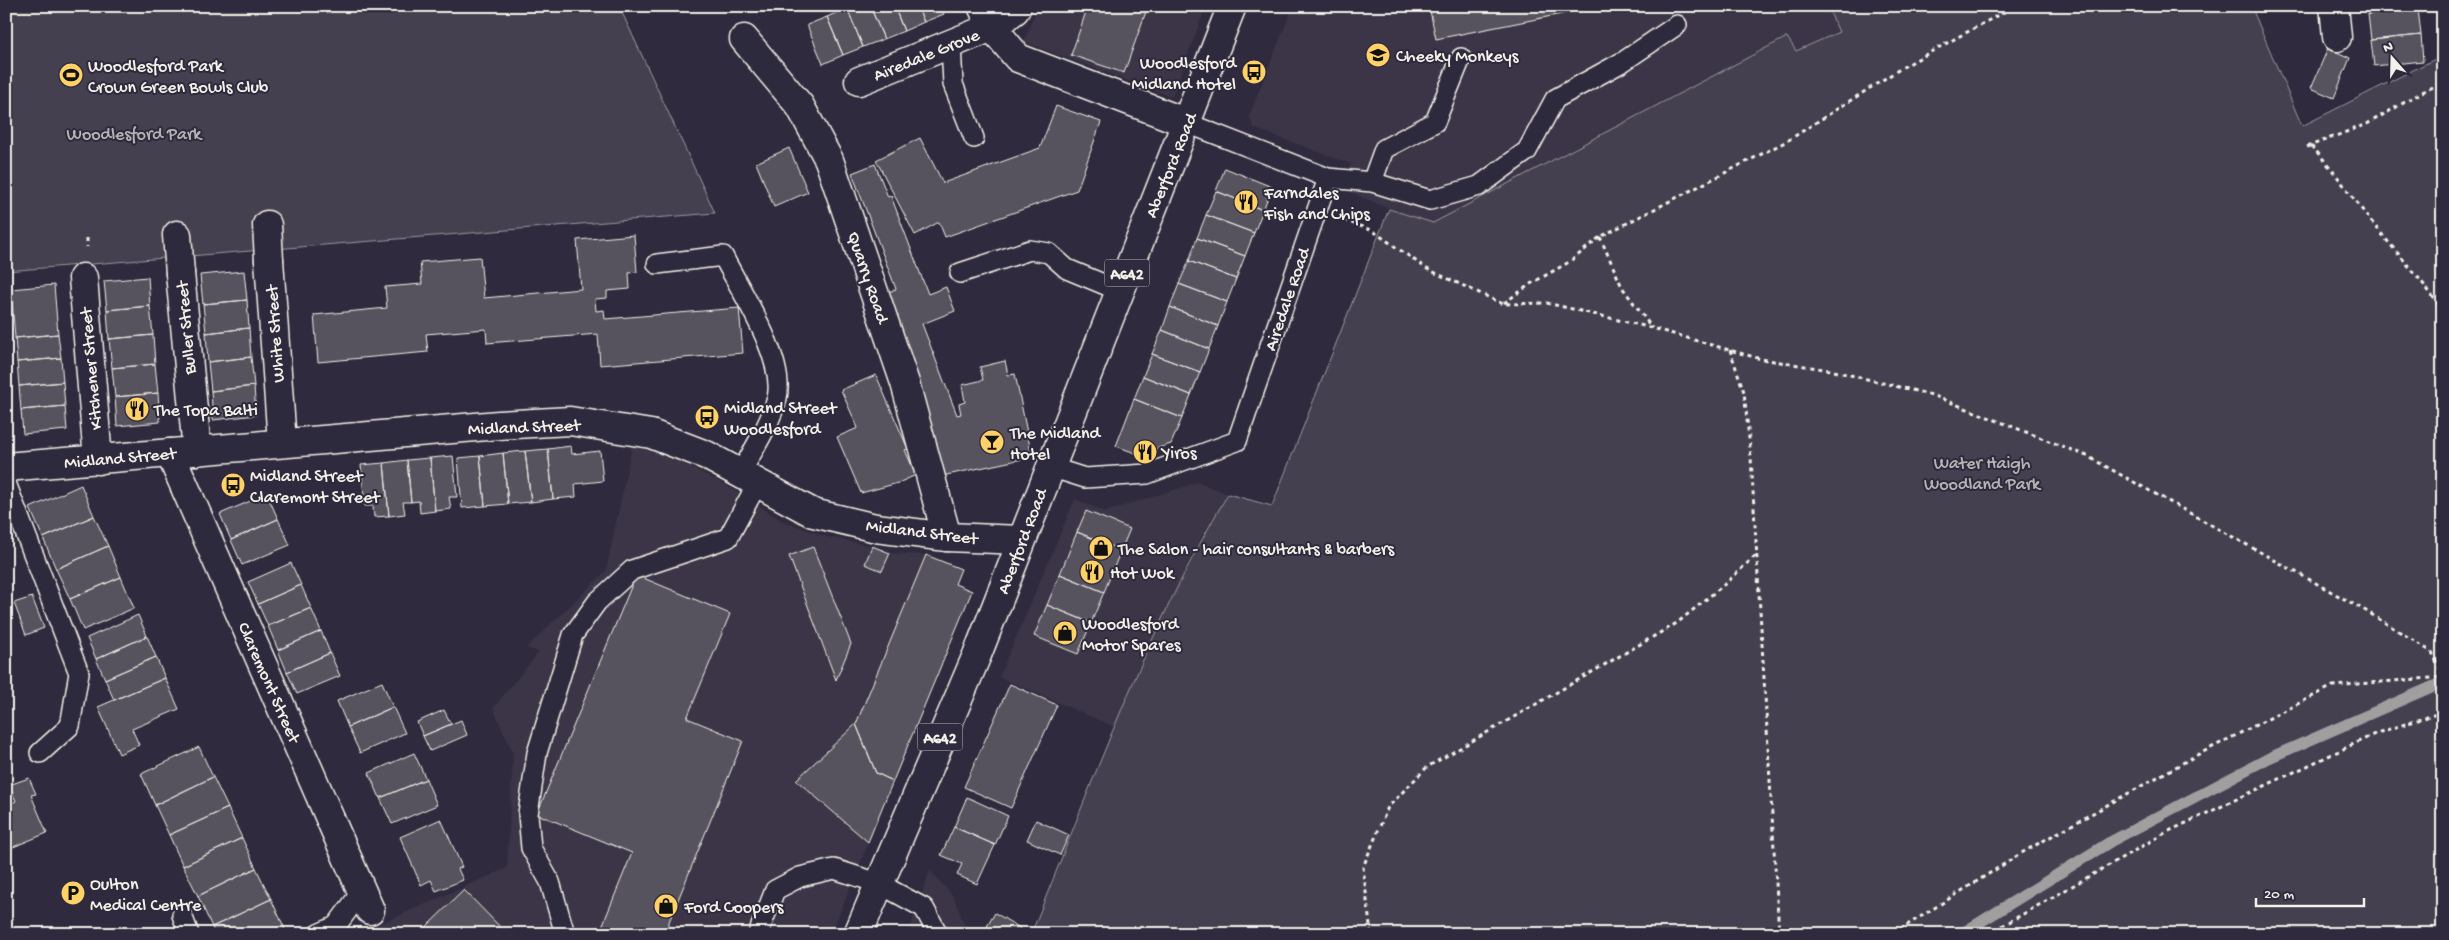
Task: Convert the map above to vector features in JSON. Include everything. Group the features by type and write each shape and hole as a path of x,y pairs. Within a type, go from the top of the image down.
{"street":[{"name":"Airedale Grove","path":"859,81 951,44 987,17 1015,10 1016,6"},
{"name":"Aberford Road","path":"858,934 976,655 1232,6"},
{"path":"2334,6 2337,37"},
{"path":"987,17 1018,58 1187,123"},
{"name":"Quarry Road","path":"744,40 800,106 829,160 905,383 947,538"},
{"name":"White Street","path":"267,225 282,444"},
{"name":"Buller Street","path":"177,235 197,451"},
{"name":"Kitchener Street","path":"83,278 98,460"},
{"name":"Midland Street","path":"6,467 499,425 570,421 651,434 706,455 813,513 876,528 947,538 1021,540"},
{"name":"Claremont Street","path":"170,453 366,901"}],"lane":[{"path":"1187,123 1328,178 1372,182 1430,200 1479,186 1527,151 1555,99 1624,61 1677,24"},
{"path":"951,44 952,84 974,138"},
{"path":"1372,182 1384,149 1435,122 1461,58"},
{"name":"Airedale Road","path":"1050,467 1085,478 1147,474 1237,441 1328,178"},
{"path":"960,273 1030,250 1049,253 1067,269 1120,291"},
{"path":"566,934 550,882 531,848 528,814 537,753 573,635 596,602 632,570 728,538 777,397 778,375 773,355 722,256 657,264"},
{"path":"6,483 79,673 70,726 40,753"},
{"path":"758,934 775,890 800,877 834,869 878,883 924,908 938,934"},
{"path":"318,934 336,926 366,901"},
{"path":"182,915 189,934"}],"path":[{"path":"1503,304 1532,283 1571,261 1600,238 1787,141 1903,67 2015,6"},
{"path":"2443,83 2426,90 2367,124 2309,147 2331,166 2374,226 2431,292 2443,312"},
{"path":"1317,209 1373,231 1428,269 1503,304 1547,303 1652,328 1760,359 1830,370 1932,395 2087,456 2366,611 2432,652 2442,678 2334,686 2197,756 2025,850 1893,934"},
{"path":"1600,238 1622,287 1652,328"},
{"path":"1730,350 1744,392 1751,456 1779,934"},
{"path":"1371,934 1362,867 1388,807 1427,767 1676,623 1726,583 1756,555"},
{"path":"1988,934 2167,832 2377,733 2443,712"}],"shaded area":[{"path":"1037,6 1206,6 1172,97 1024,42"},
{"path":"1293,6 1827,6 1839,32 1796,51 1787,37 1433,224 1389,209 1341,188 1351,164 1254,128 1249,116"},
{"path":"632,446 660,452 724,484 783,521 824,536 872,546 890,553 926,555 961,569 955,584 972,591 831,934 357,934 507,868 513,753 493,708 539,652 526,648 606,571"},
{"path":"1198,482 1228,494 1194,550 1115,727 999,677 1075,499 1105,512"},
{"path":"930,870 953,896 968,934 908,934"}],"green space":[{"name":"Woodlesford Park","path":"6,6 619,6 715,213 6,271"},
{"name":"Water Haigh Woodland Park","path":"1827,6 2251,6 2302,126 2443,55 2443,934 1031,934 1098,766 1146,654 1171,599 1228,494 1272,506 1389,209 1433,223 1787,37 1796,51 1839,32"}],"building":[{"path":"852,6 870,6 884,39 863,47 847,8"},
{"path":"870,6 894,6 904,31 884,39"},
{"path":"894,6 917,6 924,22 904,31"},
{"path":"917,6 941,6 944,14 924,22"},
{"path":"1088,6 1148,6 1124,73 1071,55"},
{"path":"1429,6 1602,6 1436,39"},
{"path":"2368,6 2418,6 2418,9 2368,14"},
{"path":"847,8 863,47 843,55 827,17"},
{"path":"2418,9 2421,35 2371,40 2368,14"},
{"path":"827,17 843,55 823,64 807,25"},
{"path":"2421,35 2423,61 2374,66 2371,40"},
{"path":"2328,48 2350,58 2334,98 2311,88"},
{"path":"1056,106 1101,122 1077,190 945,237 939,222 915,235 876,160 920,138 943,183 1040,148"},
{"path":"789,148 808,192 774,207 756,163"},
{"path":"875,164 888,197 891,196 928,294 946,287 955,311 922,324 957,415 961,414 959,404 965,402 962,385 983,380 980,367 1005,361 1008,375 1015,374 1032,457 942,476 933,431 881,295 896,289 852,173"},
{"path":"1225,168 1272,187 1263,210 1216,191"},
{"path":"1216,191 1263,210 1254,233 1206,215"},
{"path":"1206,215 1254,233 1245,256 1197,238"},
{"path":"634,235 637,272 629,273 630,289 607,291 607,298 595,299 596,311 604,310 605,319 739,308 743,353 600,365 598,334 487,343 486,329 426,334 428,352 318,362 314,315 387,308 385,287 422,284 420,262 480,257 484,298 581,289 577,240"},
{"path":"1197,238 1245,256 1236,279 1189,261"},
{"path":"1189,261 1236,279 1227,302 1179,284"},
{"path":"244,271 247,300 203,304 200,275"},
{"path":"148,277 150,306 107,310 104,281"},
{"path":"1179,284 1227,302 1218,326 1170,307"},
{"path":"54,285 58,334 15,338 11,289"},
{"path":"247,300 249,328 206,333 203,304"},
{"path":"150,306 153,335 109,339 107,310"},
{"path":"1170,307 1218,326 1209,349 1162,330"},
{"path":"249,328 251,357 208,362 206,333"},
{"path":"1162,330 1209,349 1200,372 1152,354"},
{"path":"58,334 61,358 17,362 15,338"},
{"path":"153,335 155,364 112,368 109,339"},
{"path":"1152,354 1200,372 1191,395 1143,376"},
{"path":"251,357 254,386 211,391 208,362"},
{"path":"61,358 63,382 19,386 17,362"},
{"path":"155,364 158,393 115,397 112,368"},
{"path":"876,375 908,449 905,450 916,475 898,483 861,493 837,437 858,428 841,390"},
{"path":"1143,376 1191,395 1182,418 1134,399"},
{"path":"63,382 65,406 21,410 19,386"},
{"path":"254,386 256,415 213,420 211,391"},
{"path":"158,393 160,422 117,426 115,397"},
{"path":"1134,399 1182,418 1171,444 1138,454 1116,446"},
{"path":"65,406 67,430 23,434 21,410"},
{"path":"571,446 572,454 600,451 603,481 575,484 576,497 553,499 548,449"},
{"path":"548,449 553,499 531,502 525,451"},
{"path":"525,451 531,502 508,504 503,453"},
{"path":"503,453 508,504 485,506 480,456"},
{"path":"453,456 457,497 449,497 451,509 435,511 430,458"},
{"path":"480,456 485,506 462,508 458,458"},
{"path":"430,458 435,511 420,513 419,501 411,502 407,460"},
{"path":"407,460 411,502 403,502 405,514 389,516 384,463"},
{"path":"384,463 389,516 374,517 373,506 365,506 361,465"},
{"path":"81,485 94,516 43,538 30,508"},
{"path":"267,494 278,519 231,540 220,514"},
{"path":"1086,511 1130,529 1121,550 1077,532"},
{"path":"94,516 108,546 56,569 43,538"},
{"path":"278,519 290,545 242,565 231,540"},
{"path":"1077,532 1121,550 1104,592 1060,574"},
{"path":"108,546 121,577 70,599 56,569"},
{"path":"872,546 890,553 882,571 865,564"},
{"path":"813,547 851,644 836,680 789,556"},
{"path":"926,555 961,569 955,584 972,591 893,781 876,773 856,724"},
{"path":"291,563 301,585 258,604 248,582"},
{"path":"1060,574 1104,592 1091,623 1047,605"},
{"path":"636,575 730,614 687,718 743,741 664,934 599,934 632,853 537,814"},
{"path":"121,577 134,608 83,630 70,599"},
{"path":"301,585 311,608 268,626 258,604"},
{"path":"32,597 44,628 26,635 14,603"},
{"path":"1047,605 1091,623 1078,654 1034,636"},
{"path":"311,608 321,631 278,650 268,626"},
{"path":"138,615 147,636 96,659 87,638"},
{"path":"321,631 330,653 287,672 278,650"},
{"path":"147,636 156,657 105,679 96,659"},
{"path":"330,653 340,676 297,694 287,672"},
{"path":"156,657 165,678 114,700 105,679"},
{"path":"165,678 179,709 132,729 139,745 119,754 98,707"},
{"path":"382,682 393,707 348,727 337,701"},
{"path":"1010,684 1057,705 1011,808 964,787"},
{"path":"393,707 405,733 360,753 348,727"},
{"path":"444,710 451,724 423,736 417,722"},
{"path":"461,720 467,735 430,751 423,736"},
{"path":"856,724 876,773 893,781 868,842 796,780"},
{"path":"199,747 213,777 155,805 141,774"},
{"path":"414,753 426,779 380,798 369,773"},
{"path":"213,777 228,808 169,835 155,805"},
{"path":"29,778 36,794 31,795 47,833 6,850 6,799 10,804 16,801 9,785"},
{"path":"426,779 437,805 392,824 380,798"},
{"path":"967,797 1008,816 995,845 954,827"},
{"path":"228,808 242,838 183,866 169,835"},
{"path":"441,819 462,867 458,869 463,880 436,891 431,880 421,885 400,837"},
{"path":"1036,820 1069,835 1060,855 1027,840"},
{"path":"954,827 995,845 977,884 957,875 962,864 941,855"},
{"path":"242,838 256,868 198,896 183,866"},
{"path":"256,868 271,899 212,927 198,896"},
{"path":"464,890 507,934 430,934 424,929"},
{"path":"271,899 285,929 275,934 215,934 212,927"},
{"path":"995,913 1020,928 1017,934 983,933"}],"waterway":[{"path":"1961,934 2110,842 2269,758 2443,682"}],"place":[{"name":"Cheeky Monkeys","path":"1378,55"},
{"name":"Woodlesford Midland Hotel","path":"1254,72"},
{"name":"Woodlesford Park Crown Green Bowls Club","path":"71,75"},
{"name":"Farndales Fish and Chips","path":"1246,202"},
{"name":"The Topa Balti","path":"137,409"},
{"name":"Midland Street Woodlesford","path":"707,417"},
{"name":"The Midland Hotel","path":"992,442"},
{"name":"Yiros","path":"1145,452"},
{"name":"Midland Street Claremont Street","path":"233,485"},
{"name":"The Salon - hair consultants & barbers","path":"1101,548"},
{"name":"Hot Wok","path":"1092,572"},
{"name":"Woodlesford Motor Spares","path":"1065,633"},
{"name":"Oulton Medical Centre","path":"73,893"},
{"name":"Ford Coopers","path":"666,906"}]}
